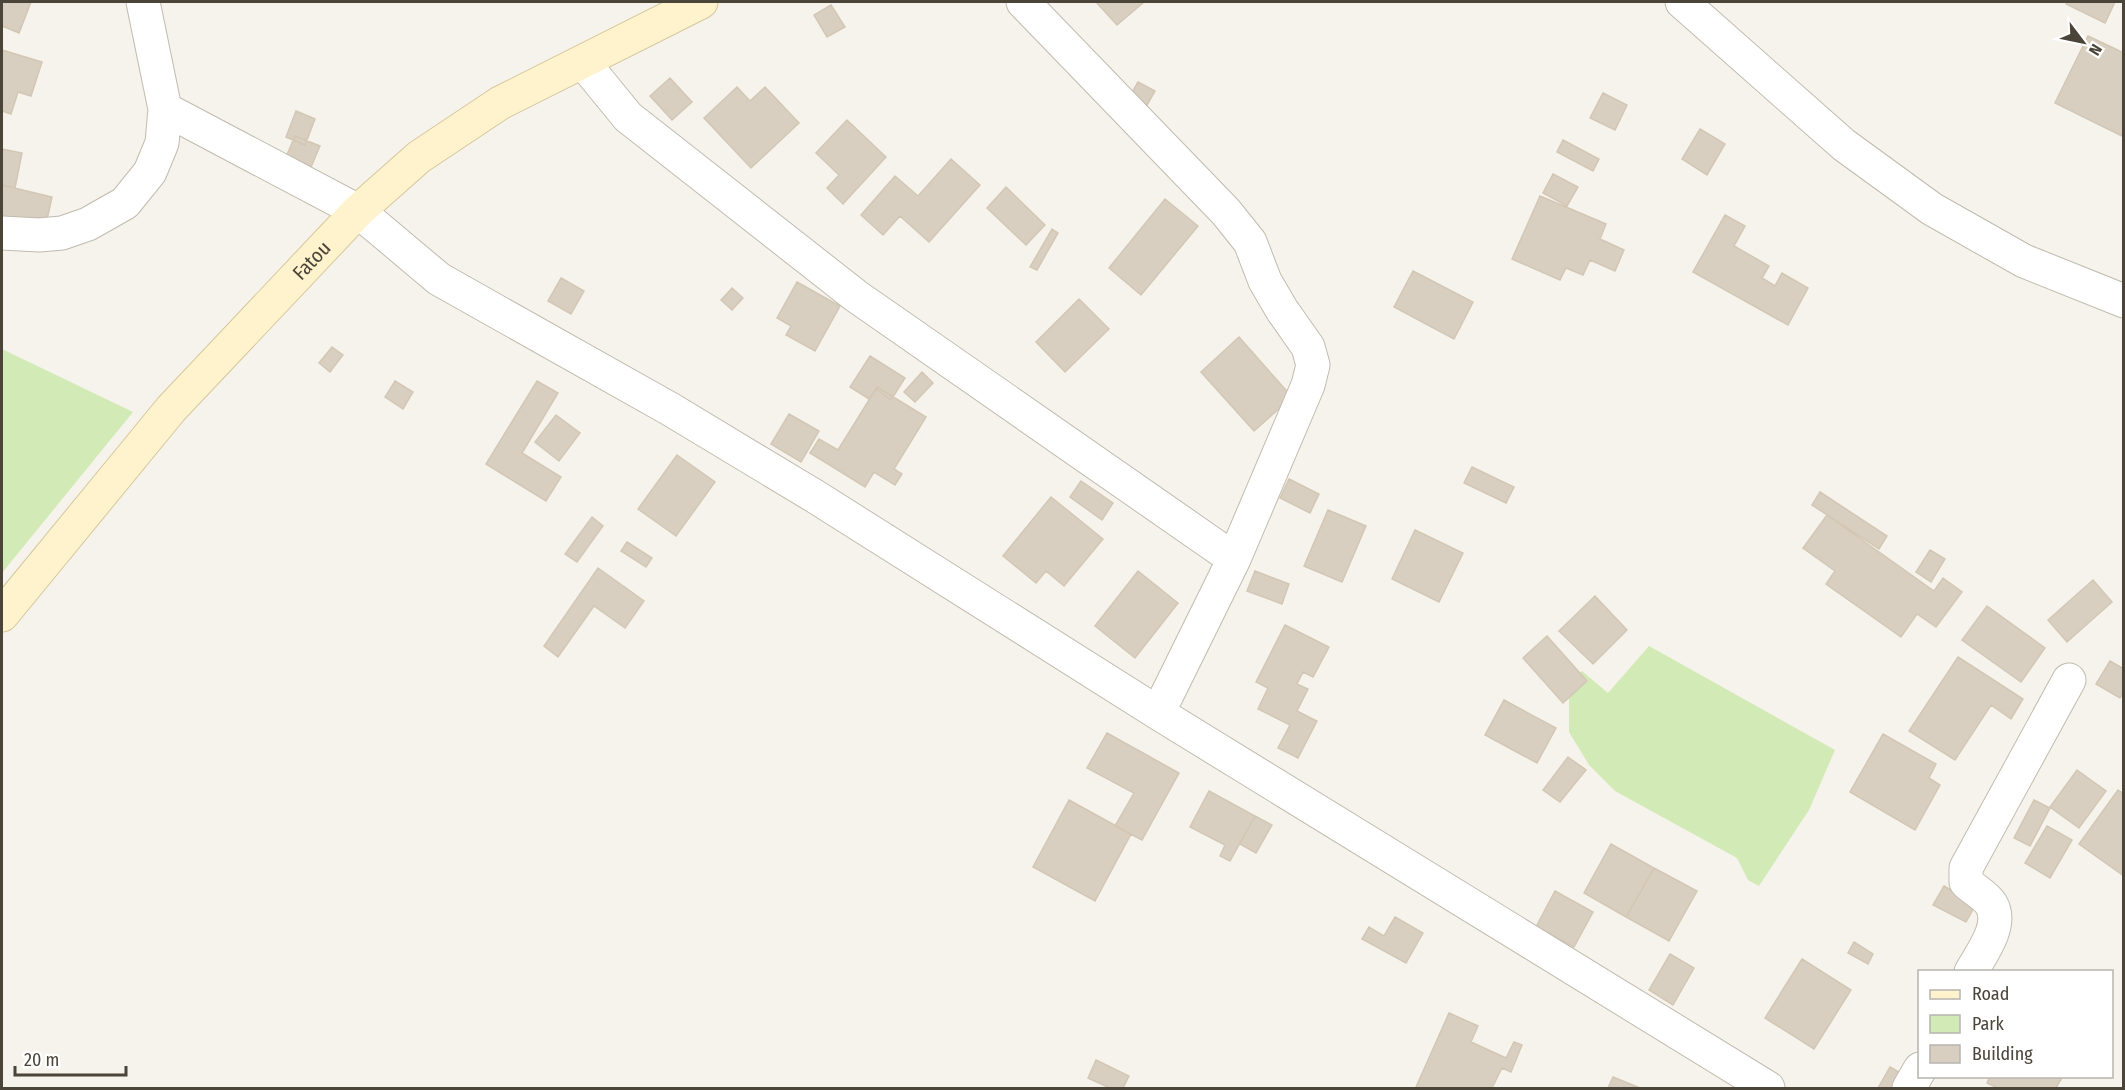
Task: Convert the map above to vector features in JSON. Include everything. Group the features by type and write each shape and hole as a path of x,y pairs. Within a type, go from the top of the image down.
{"street":[{"path":"2,233 39,235 62,233 88,224 125,203 150,172 162,143 165,109 143,2"},
{"name":"Fatou","path":"2,615 171,409 358,211 419,157 491,109 701,2"},
{"path":"1023,2 1232,220 1250,242 1265,281 1308,348 1313,365 1308,385 1234,559 1158,713"},
{"path":"1682,2 1844,145 1932,209 2024,261 2124,301"},
{"path":"583,62 628,117 856,296 1234,559"},
{"path":"165,109 358,211 439,279 680,415 816,497 1158,713 1768,1089"},
{"path":"1972,970 1993,930 1995,916 1991,903 1966,882 1966,868 2069,680"},
{"path":"1909,1089 1918,1073"}],"green space":[{"path":"2,349 133,412 2,573"},
{"path":"1649,646 1835,750 1809,810 1759,886 1748,880 1737,858 1615,791 1589,765 1569,732 1569,681 1582,671 1608,693"}],"building":[{"path":"2,2 31,2 19,33 2,26"},
{"path":"1096,2 1144,2 1117,25"},
{"path":"2067,2 2115,2 2105,23 2066,4"},
{"path":"831,5 845,27 827,37 814,15"},
{"path":"2088,36 2124,53 2124,137 2055,103"},
{"path":"2,50 42,62 31,96 18,92 11,114 2,111"},
{"path":"670,78 692,102 672,120 650,96"},
{"path":"1138,82 1155,91 1147,105 1130,96"},
{"path":"737,87 750,101 765,87 799,123 751,168 704,118"},
{"path":"1603,93 1627,105 1615,130 1590,118"},
{"path":"296,111 315,119 305,145 286,137"},
{"path":"847,120 886,157 843,204 827,188 839,175 816,153"},
{"path":"1700,129 1725,144 1707,175 1682,159"},
{"path":"295,136 320,146 311,167 286,157"},
{"path":"1563,140 1599,159 1593,171 1557,152"},
{"path":"2,149 22,153 15,188 2,185"},
{"path":"951,159 980,185 929,242 900,216 883,235 861,215 895,176 918,196"},
{"path":"1553,174 1578,187 1567,206 1543,193"},
{"path":"2,185 52,197 45,229 2,220"},
{"path":"1006,187 1045,225 1026,245 987,208"},
{"path":"1540,196 1606,224 1600,239 1624,250 1615,271 1590,260 1583,275 1566,268 1560,280 1512,259"},
{"path":"1165,199 1198,226 1141,295 1109,268"},
{"path":"1725,215 1745,226 1734,246 1769,266 1762,278 1775,286 1782,273 1808,288 1788,325 1693,272"},
{"path":"1052,229 1058,233 1037,270 1030,267"},
{"path":"1413,271 1473,302 1454,339 1394,307"},
{"path":"561,278 584,291 571,314 548,301"},
{"path":"797,282 840,306 815,351 786,335 791,326 777,318"},
{"path":"732,288 743,298 732,310 721,300"},
{"path":"1079,299 1109,329 1065,372 1036,342"},
{"path":"1239,337 1292,397 1254,431 1201,372"},
{"path":"332,347 343,355 330,372 319,363"},
{"path":"870,356 905,378 891,400 876,389 869,399 850,387"},
{"path":"922,372 933,383 915,402 904,392"},
{"path":"395,381 413,392 403,409 385,397"},
{"path":"537,381 558,393 522,453 561,477 546,501 486,464"},
{"path":"877,387 926,417 894,469 902,474 895,485 874,472 865,487 810,453 819,439 838,450"},
{"path":"789,414 819,431 801,462 771,444"},
{"path":"556,415 580,433 559,461 535,442"},
{"path":"677,455 715,482 676,536 638,509"},
{"path":"1472,467 1514,487 1506,503 1464,483"},
{"path":"1289,479 1319,494 1310,513 1280,498"},
{"path":"1081,481 1113,503 1102,520 1070,497"},
{"path":"1820,492 1887,536 1879,549 1812,505"},
{"path":"1051,497 1103,539 1064,586 1046,571 1036,583 1003,556"},
{"path":"1328,510 1366,526 1342,582 1304,566"},
{"path":"1827,515 1934,591 1943,578 1962,592 1936,627 1917,614 1901,637 1826,584 1835,571 1803,548"},
{"path":"592,517 603,526 577,562 565,554"},
{"path":"1415,530 1463,553 1439,602 1392,579"},
{"path":"627,542 652,558 646,567 621,551"},
{"path":"1930,550 1945,559 1931,582 1916,572"},
{"path":"598,568 644,601 625,628 594,606 558,657 544,646"},
{"path":"1138,571 1178,603 1135,658 1095,626"},
{"path":"1255,571 1289,584 1282,604 1247,591"},
{"path":"2093,580 2112,602 2067,642 2048,620"},
{"path":"1595,596 1627,630 1593,664 1559,631"},
{"path":"1987,606 2045,648 2021,682 1962,640"},
{"path":"1285,625 1329,647 1313,677 1303,672 1297,684 1308,689 1297,711 1317,721 1298,758 1278,748 1290,725 1258,709 1268,688 1256,682"},
{"path":"1547,636 1587,681 1563,703 1523,658"},
{"path":"1958,657 2023,699 2011,719 1991,705 1955,760 1909,731"},
{"path":"2110,661 2124,669 2124,692 2120,698 2096,684"},
{"path":"1504,700 1556,728 1537,763 1485,735"},
{"path":"1107,733 1179,773 1142,840 1115,826 1134,793 1087,768"},
{"path":"1883,734 1936,764 1929,778 1940,785 1915,830 1850,792"},
{"path":"1568,757 1586,770 1560,802 1543,790"},
{"path":"2077,770 2106,791 2079,828 2050,807"},
{"path":"2118,790 2124,794 2124,876 2079,844"},
{"path":"1209,791 1255,816 1230,861 1220,856 1225,845 1190,827"},
{"path":"1069,800 1131,834 1095,901 1033,867"},
{"path":"2034,800 2050,808 2030,846 2014,838"},
{"path":"1255,816 1272,825 1256,853 1240,844"},
{"path":"2047,826 2072,840 2050,878 2025,863"},
{"path":"1611,844 1654,868 1626,917 1584,893"},
{"path":"1654,868 1697,891 1669,941 1626,917"},
{"path":"1944,886 1976,904 1966,922 1933,905"},
{"path":"1555,891 1593,912 1574,947 1536,927"},
{"path":"1395,917 1423,933 1406,963 1362,939 1369,927 1384,936"},
{"path":"1854,942 1873,954 1868,964 1848,953"},
{"path":"1670,954 1694,968 1673,1005 1649,990"},
{"path":"1802,959 1851,990 1814,1049 1765,1018"},
{"path":"1449,1013 1478,1026 1471,1042 1506,1058 1514,1042 1522,1045 1511,1072 1502,1068 1492,1088 1416,1087"},
{"path":"1096,1060 1129,1076 1123,1088 1110,1088 1088,1078"},
{"path":"1890,1067 1911,1079 1906,1088 1878,1088"},
{"path":"1613,1077 1640,1088 1608,1088"},
{"path":"1989,1078 2062,1078 2056,1088 1998,1088 1987,1083"}]}
